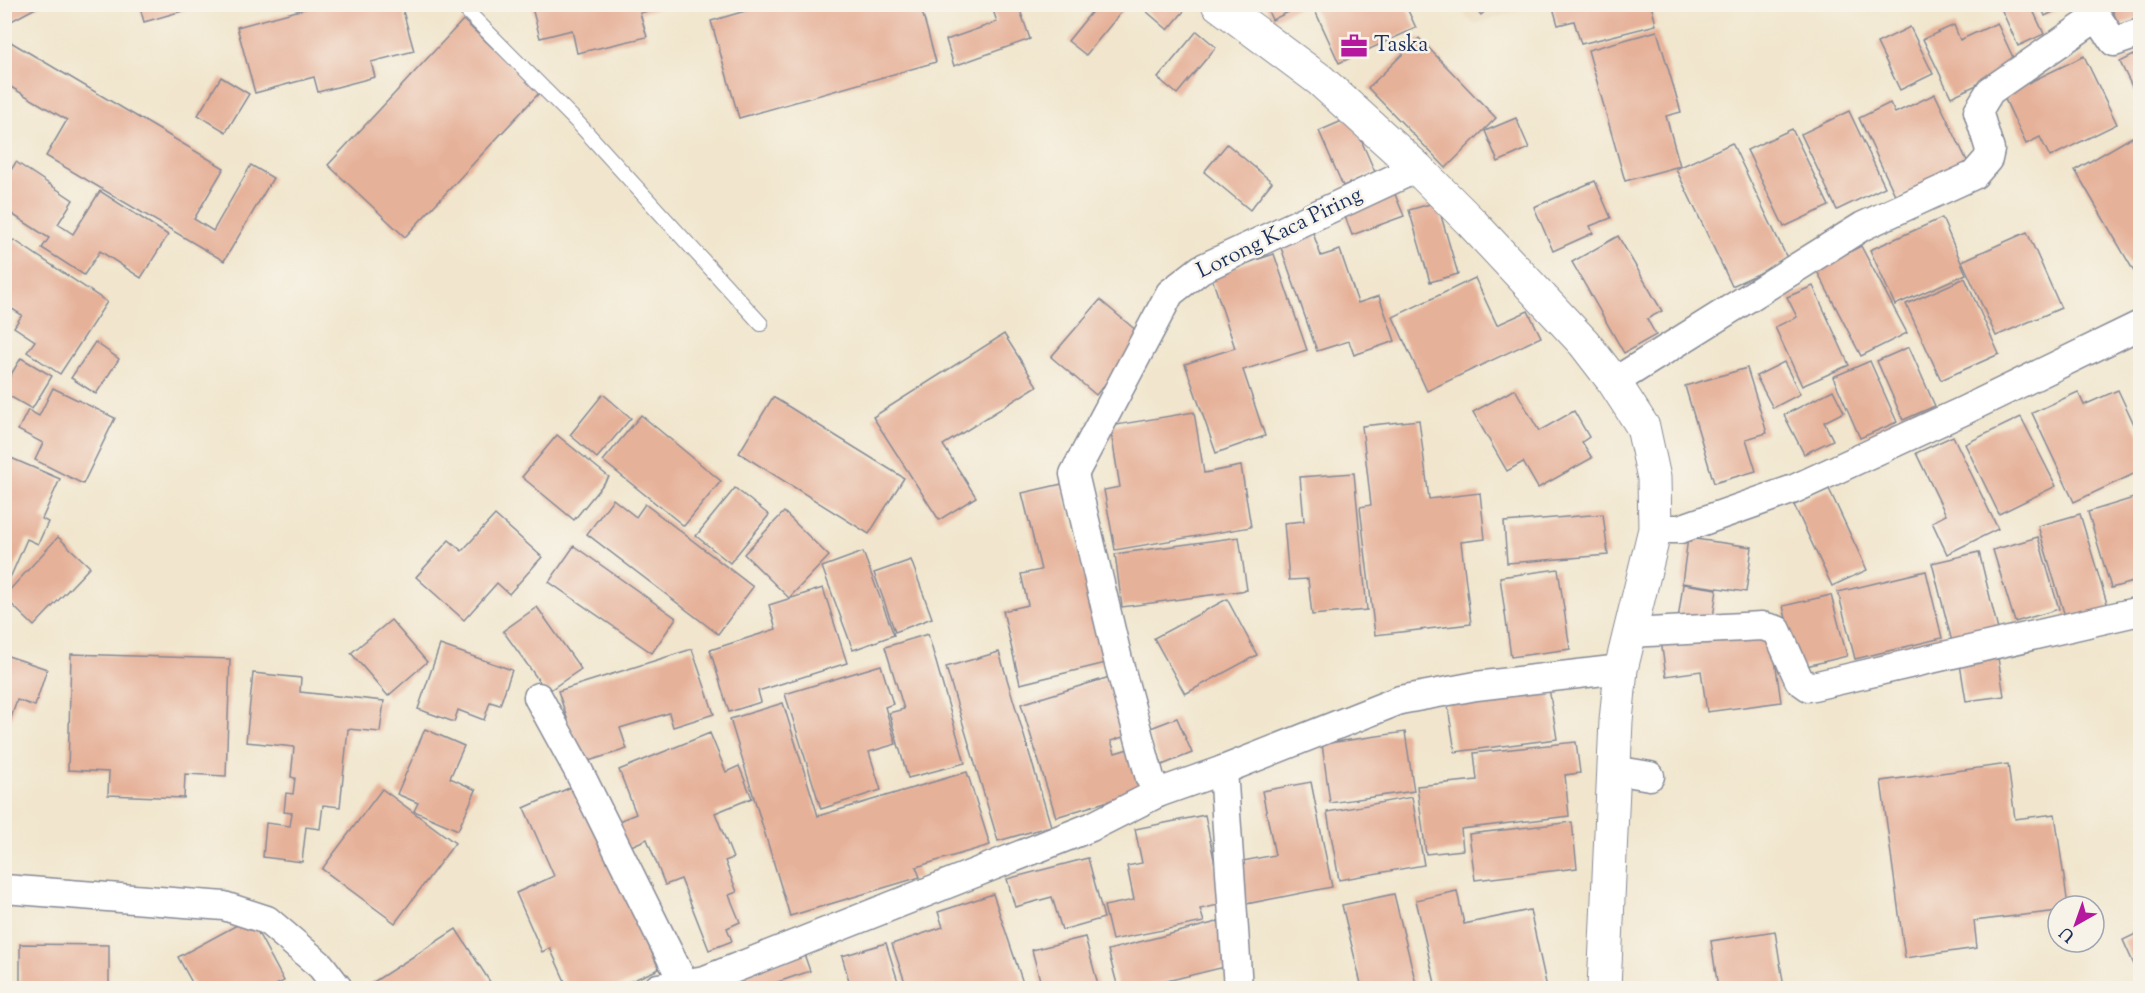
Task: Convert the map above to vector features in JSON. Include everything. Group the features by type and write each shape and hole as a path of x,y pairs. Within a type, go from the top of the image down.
{"street":[{"path":"1218,4 1320,80 1417,168 1584,343 1614,382 1643,427 1654,478 1655,529 1621,669 1616,721 1604,988"},
{"path":"1614,382 1863,226 1974,175 1988,159 1990,150 1978,111 1990,91 2097,17 2114,42 2140,33"},
{"name":"Lorong Kaca Piring","path":"1158,793 1150,778 1118,660 1074,474 1170,293 1201,269 1417,168"},
{"path":"1655,529 1680,530 1794,489 1963,411 2140,325"},
{"path":"1630,633 1762,626 1777,630 1799,680 1809,687 2140,611"},
{"path":"538,697 578,770 676,987 715,976 1091,827 1158,793 1223,770 1400,700 1476,686 1621,669"},
{"path":"1223,770 1238,988"},
{"path":"1614,770 1650,776"},
{"path":"4,889 224,906 267,920 321,966 338,988"}],"lane":[{"path":"460,4 579,124 761,324"}],"shaded area":[{"path":"1457,5 1533,5 1474,25"}],"building":[{"path":"4,4 43,4 4,25"},
{"path":"139,4 203,4 203,5 144,22"},
{"path":"323,4 401,4 414,51 371,62 375,77 318,92 314,77 255,93 237,27"},
{"path":"531,4 671,5 640,13 647,37 577,53 572,30 540,38"},
{"path":"769,4 920,4 936,62 739,118 711,21"},
{"path":"991,4 1018,4 1030,39 954,66 946,40 997,22"},
{"path":"1098,4 1128,4 1086,55 1068,41"},
{"path":"1138,4 1190,4 1168,30"},
{"path":"1265,4 1305,4 1272,20"},
{"name":"Taska","path":"1312,4 1405,4 1416,28 1339,63"},
{"path":"1472,4 1493,4 1481,15"},
{"path":"1552,4 1651,4 1656,25 1581,44 1574,21 1558,25"},
{"path":"1999,4 2030,4 2044,34 2018,46"},
{"path":"2040,4 2069,4 2045,16"},
{"path":"2110,4 2140,4 2140,17 2119,26"},
{"path":"463,20 540,92 405,237 328,165"},
{"path":"1997,23 2017,66 1951,97 1923,39 1954,25 1960,40"},
{"path":"1910,27 1933,74 1900,90 1877,43"},
{"path":"1197,31 1216,47 1177,94 1158,78"},
{"path":"1657,31 1681,112 1666,116 1680,166 1625,181 1588,50"},
{"path":"4,38 224,168 194,219 213,231 251,165 273,178 224,261 46,156 67,120 4,83"},
{"path":"1419,38 1496,118 1446,168 1368,88"},
{"path":"2140,52 2140,103 2120,62"},
{"path":"2084,56 2117,124 2050,157 2040,137 2026,144 2003,95"},
{"path":"221,77 249,94 226,132 198,115"},
{"path":"1935,94 1969,165 1897,199 1859,118 1890,103 1895,113"},
{"path":"1849,111 1885,187 1837,210 1801,134"},
{"path":"1351,117 1375,172 1343,186 1319,131"},
{"path":"1516,118 1529,148 1498,162 1485,131"},
{"path":"1792,129 1829,206 1784,227 1747,150"},
{"path":"2132,137 2140,152 2140,282 2075,170"},
{"path":"1732,143 1788,260 1732,286 1676,169"},
{"path":"1227,144 1272,182 1250,210 1204,172"},
{"path":"16,162 73,200 58,224 73,234 100,191 168,235 141,278 100,251 84,275 42,248 49,238 4,209 4,181"},
{"path":"1595,181 1611,218 1590,226 1593,233 1553,251 1534,207"},
{"path":"1394,192 1404,216 1352,235 1343,211"},
{"path":"1437,202 1458,274 1430,282 1409,210"},
{"path":"1942,218 1966,274 1895,305 1870,250"},
{"path":"1311,227 1321,256 1340,250 1358,303 1379,296 1395,341 1354,355 1349,341 1317,351 1278,239"},
{"path":"2027,232 2061,308 1996,336 1962,261"},
{"path":"1618,236 1662,311 1647,319 1656,335 1624,353 1572,262"},
{"path":"14,240 107,302 60,374 27,352 35,341 14,327 22,315 4,304 4,254"},
{"path":"1861,246 1907,333 1861,356 1816,269"},
{"path":"1274,254 1307,350 1243,370 1265,436 1216,453 1185,364 1235,348 1211,275"},
{"path":"1475,278 1497,325 1528,311 1541,337 1427,391 1393,317"},
{"path":"1965,278 1999,354 1941,380 1906,304"},
{"path":"1813,286 1849,365 1802,386 1775,327 1797,317 1787,297"},
{"path":"1100,300 1144,337 1096,395 1051,357"},
{"path":"1004,334 1037,386 943,445 976,497 939,520 873,417"},
{"path":"95,342 119,359 96,394 71,378"},
{"path":"1909,347 1935,406 1903,420 1877,361"},
{"path":"21,358 52,376 32,409 4,393 4,386"},
{"path":"1870,361 1897,422 1860,438 1833,377"},
{"path":"1784,362 1800,394 1773,408 1756,376"},
{"path":"1747,368 1767,433 1746,439 1756,471 1714,483 1685,386"},
{"path":"53,388 115,418 83,484 35,460 43,443 18,430 28,410 39,416"},
{"path":"1515,389 1539,431 1574,411 1589,437 1582,442 1592,458 1538,488 1523,462 1507,471 1473,412"},
{"path":"1833,390 1844,412 1824,422 1833,440 1804,454 1784,415"},
{"path":"2118,390 2140,437 2140,471 2074,502 2032,413 2078,392 2084,405"},
{"path":"603,394 631,418 597,458 570,435"},
{"path":"773,397 904,478 869,534 739,453"},
{"path":"1194,412 1204,473 1241,466 1251,527 1115,550 1104,490 1120,487 1110,426"},
{"path":"641,415 721,481 684,526 603,461"},
{"path":"2021,417 2056,486 1999,514 1965,444"},
{"path":"1419,420 1429,499 1480,493 1485,539 1461,542 1471,624 1375,635 1360,507 1371,505 1362,426"},
{"path":"557,435 609,477 574,520 522,477"},
{"path":"1953,436 1998,529 1947,554 1932,522 1946,515 1916,453"},
{"path":"4,455 60,479 42,519 48,522 38,544 27,539 7,585 4,584"},
{"path":"1354,473 1367,610 1312,615 1308,579 1289,580 1284,523 1304,521 1300,477"},
{"path":"1062,484 1106,663 1020,684 1003,611 1028,605 1021,574 1041,570 1022,493"},
{"path":"735,488 769,515 730,563 696,536"},
{"path":"1829,489 1867,570 1832,586 1794,505"},
{"path":"2140,496 2140,580 2111,588 2088,512"},
{"path":"613,499 636,517 645,504 753,587 718,634 587,534"},
{"path":"784,512 829,556 789,598 744,554"},
{"path":"1603,514 1608,555 1507,563 1504,522"},
{"path":"2080,514 2109,610 2067,623 2038,526"},
{"path":"495,515 542,557 509,594 497,583 464,620 416,577 449,540 462,551"},
{"path":"58,537 90,567 34,626 5,598 5,595"},
{"path":"1239,537 1247,590 1122,607 1115,554"},
{"path":"2038,537 2059,609 2015,622 1993,550"},
{"path":"1688,538 1752,547 1746,592 1682,583"},
{"path":"574,546 676,618 652,653 549,582"},
{"path":"863,552 894,635 853,650 822,567"},
{"path":"1979,552 1998,630 1952,642 1932,563"},
{"path":"911,560 932,618 895,632 874,573"},
{"path":"1558,569 1570,649 1511,657 1500,577"},
{"path":"1926,571 1942,638 1855,659 1838,592"},
{"path":"1683,584 1717,589 1712,625 1678,620"},
{"path":"823,588 847,663 758,691 761,702 729,712 710,650 776,629 769,605"},
{"path":"1831,595 1847,656 1798,668 1783,606"},
{"path":"1227,599 1257,655 1185,694 1154,638"},
{"path":"537,607 581,669 547,692 503,631"},
{"path":"391,620 427,662 388,696 351,653"},
{"path":"1771,632 1781,702 1707,712 1701,671 1666,676 1661,641"},
{"path":"928,634 965,763 908,778 889,713 904,709 885,647"},
{"path":"440,645 512,670 500,705 490,702 484,720 458,710 454,722 418,709"},
{"path":"692,649 714,714 673,727 669,713 620,728 627,749 582,763 558,691"},
{"path":"999,652 1051,826 998,841 946,667"},
{"path":"71,654 230,659 226,776 185,774 184,798 108,795 109,772 68,770"},
{"path":"5,655 47,669 35,706 17,700 5,736"},
{"path":"1998,658 2004,696 1966,701 1960,664"},
{"path":"881,665 893,704 885,707 896,744 869,752 881,790 821,809 785,694"},
{"path":"253,673 301,678 300,692 384,701 380,732 348,729 340,807 323,805 320,829 306,827 302,862 263,857 266,823 290,826 292,813 284,812 286,793 293,794 295,778 291,777 294,747 246,742"},
{"path":"1113,676 1132,734 1111,741 1115,753 1138,746 1151,788 1056,817 1021,704"},
{"path":"1549,688 1557,739 1455,752 1446,694"},
{"path":"783,703 818,816 967,772 990,845 916,867 920,877 790,916 730,719"},
{"path":"1177,718 1192,753 1162,765 1148,729"},
{"path":"425,729 464,746 450,778 476,790 458,830 414,811 418,803 397,794"},
{"path":"1405,732 1414,791 1330,803 1322,744"},
{"path":"710,733 726,772 739,766 752,798 715,813 733,858 725,861 737,892 729,895 740,922 727,928 732,941 709,950 681,879 665,885 647,839 622,850 611,824 636,814 619,770"},
{"path":"1576,742 1580,773 1565,775 1569,816 1461,829 1463,850 1426,854 1417,786 1477,780 1474,753"},
{"path":"2008,764 2015,819 2055,814 2066,894 2046,894 2046,912 1974,921 1977,948 1905,958 1881,781"},
{"path":"1311,782 1332,887 1246,904 1237,862 1275,855 1262,791"},
{"path":"578,784 659,969 615,988 568,988 550,948 542,952 516,893 554,876 524,808"},
{"path":"382,789 455,843 395,923 322,869"},
{"path":"1412,797 1424,865 1339,880 1327,812"},
{"path":"1205,815 1223,904 1200,909 1204,922 1112,940 1104,906 1134,900 1127,866 1142,863 1135,829"},
{"path":"1572,822 1577,868 1475,880 1469,834"},
{"path":"1088,858 1104,918 1062,930 1052,897 1015,907 1007,879"},
{"path":"1457,891 1464,924 1530,910 1547,988 1436,988 1416,900"},
{"path":"993,894 1024,986 1017,988 907,988 892,944 943,927 938,912"},
{"path":"1394,894 1417,988 1362,988 1342,905"},
{"path":"250,918 284,981 270,988 195,988 178,957"},
{"path":"1221,921 1233,965 1138,988 1118,988 1108,950"},
{"path":"456,929 494,988 364,988"},
{"path":"1775,931 1784,988 1718,988 1711,941"},
{"path":"2140,932 2140,978 2123,940"},
{"path":"1085,937 1099,988 1042,988 1032,950"},
{"path":"886,943 900,988 851,988 842,956"},
{"path":"20,944 109,945 109,988 20,988"},
{"path":"803,951 810,971 772,984 773,988 712,988"}],"place":[{"name":"Taska","path":"1354,46"}]}
